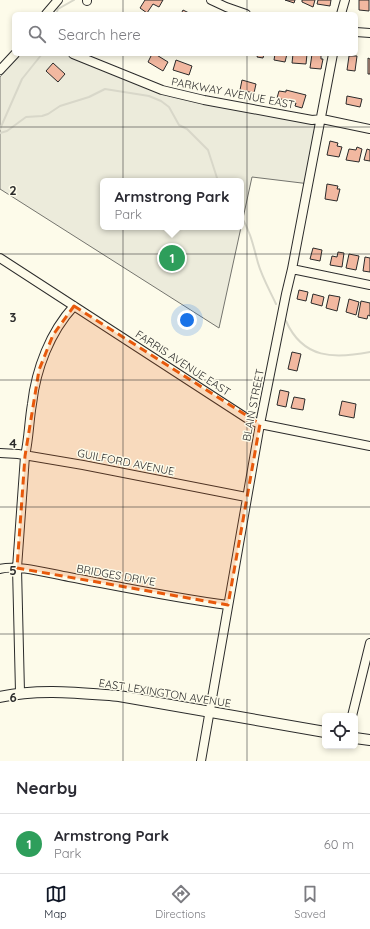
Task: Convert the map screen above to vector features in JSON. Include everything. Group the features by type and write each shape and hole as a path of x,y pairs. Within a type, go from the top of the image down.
{"main road":[{"name":"EAST LEXINGTON AVENUE","path":"0,697 20,692 63,692 119,696 322,731"},
{"path":"358,738 370,740"}],"street":[{"path":"48,12 58,0"},
{"path":"211,0 240,12"},
{"path":"342,12 345,0"},
{"path":"358,32 370,33"},
{"path":"0,70 12,56"},
{"name":"PARKWAY AVENUE EAST","path":"78,56 162,90 312,120 322,119 370,129"},
{"name":"BLAIN STREET","path":"201,761 246,497 292,269 315,145 322,119 333,56"},
{"name":"FARRIS AVENUE EAST","path":"0,258 248,419 260,424 370,446"},
{"path":"292,269 370,285"},
{"path":"20,692 17,568 25,456 32,402 39,370 53,335 74,306"},
{"name":"GUILFORD AVENUE","path":"0,453 83,465 246,497"},
{"name":"BRIDGES DRIVE","path":"0,568 17,568 196,601 228,605"},
{"path":"353,713 370,643"}],"highlighted area":[{"path":"74,306 260,424 228,605 17,568 25,456 39,370 53,335"}],"shaded area":[{"path":"16,56 78,56 162,90 322,119 310,184 252,177 244,214 244,178 100,178 100,230 240,230 219,328 0,189 0,77"}],"building":[{"path":"145,0 163,0 159,7 153,4 148,12 140,8"},
{"path":"285,0 295,0 294,3"},
{"path":"302,0 315,0 313,7 302,2"},
{"path":"318,0 331,0 330,6 317,4"},
{"path":"359,0 369,0 369,11 359,10"},
{"path":"151,56 158,56 168,62 163,71 148,62"},
{"path":"275,56 286,56 285,62 274,60"},
{"path":"293,56 307,56 306,64 292,63"},
{"path":"312,56 321,56 321,59 323,59 321,69 310,68"},
{"path":"349,56 357,56 355,71 347,70"},
{"path":"368,58 370,59 370,74 368,74"},
{"path":"176,60 192,66 189,75 173,70"},
{"path":"53,63 65,74 58,82 46,71"},
{"path":"242,80 256,84 254,93 240,90"},
{"path":"286,90 306,95 302,108 295,106 296,103 277,98 279,91 286,92"},
{"path":"347,96 362,99 360,107 346,104"},
{"path":"330,141 338,143 337,146 342,147 339,157 327,155"},
{"path":"357,147 362,149 359,162 346,160 349,149 356,150"},
{"path":"367,149 370,150 370,161 364,160"},
{"path":"327,184 338,186 337,189 340,189 337,201 325,199"},
{"path":"313,248 322,250 320,261 310,259"},
{"path":"338,252 344,253 342,267 330,265 332,256 337,257"},
{"path":"349,254 359,256 356,270 346,268"},
{"path":"365,257 370,258 370,272 363,271"},
{"path":"299,290 308,292 306,301 297,299"},
{"path":"313,294 324,297 322,306 311,303"},
{"path":"329,295 340,297 337,311 326,308"},
{"path":"349,299 359,302 356,315 346,312"},
{"path":"361,301 370,303 370,316 368,315 367,319 358,317"},
{"path":"292,352 301,354 297,371 288,369"},
{"path":"280,390 289,392 286,407 277,405"},
{"path":"294,397 305,399 303,410 291,408"},
{"path":"342,401 356,404 354,418 339,415"}],"waterway":[{"path":"57,12 58,9 74,0"},
{"path":"0,129 22,79 40,56"},
{"path":"0,133 7,131 26,117 48,114 60,106 89,97 105,89 149,96 161,101 169,107 179,125 187,129 208,150 217,178"},
{"path":"244,222 258,263 276,304"},
{"path":"286,321 293,334 301,343 321,353 344,355 370,352"}],"place":[{"name":"Armstrong Park","path":"172,258"}]}
